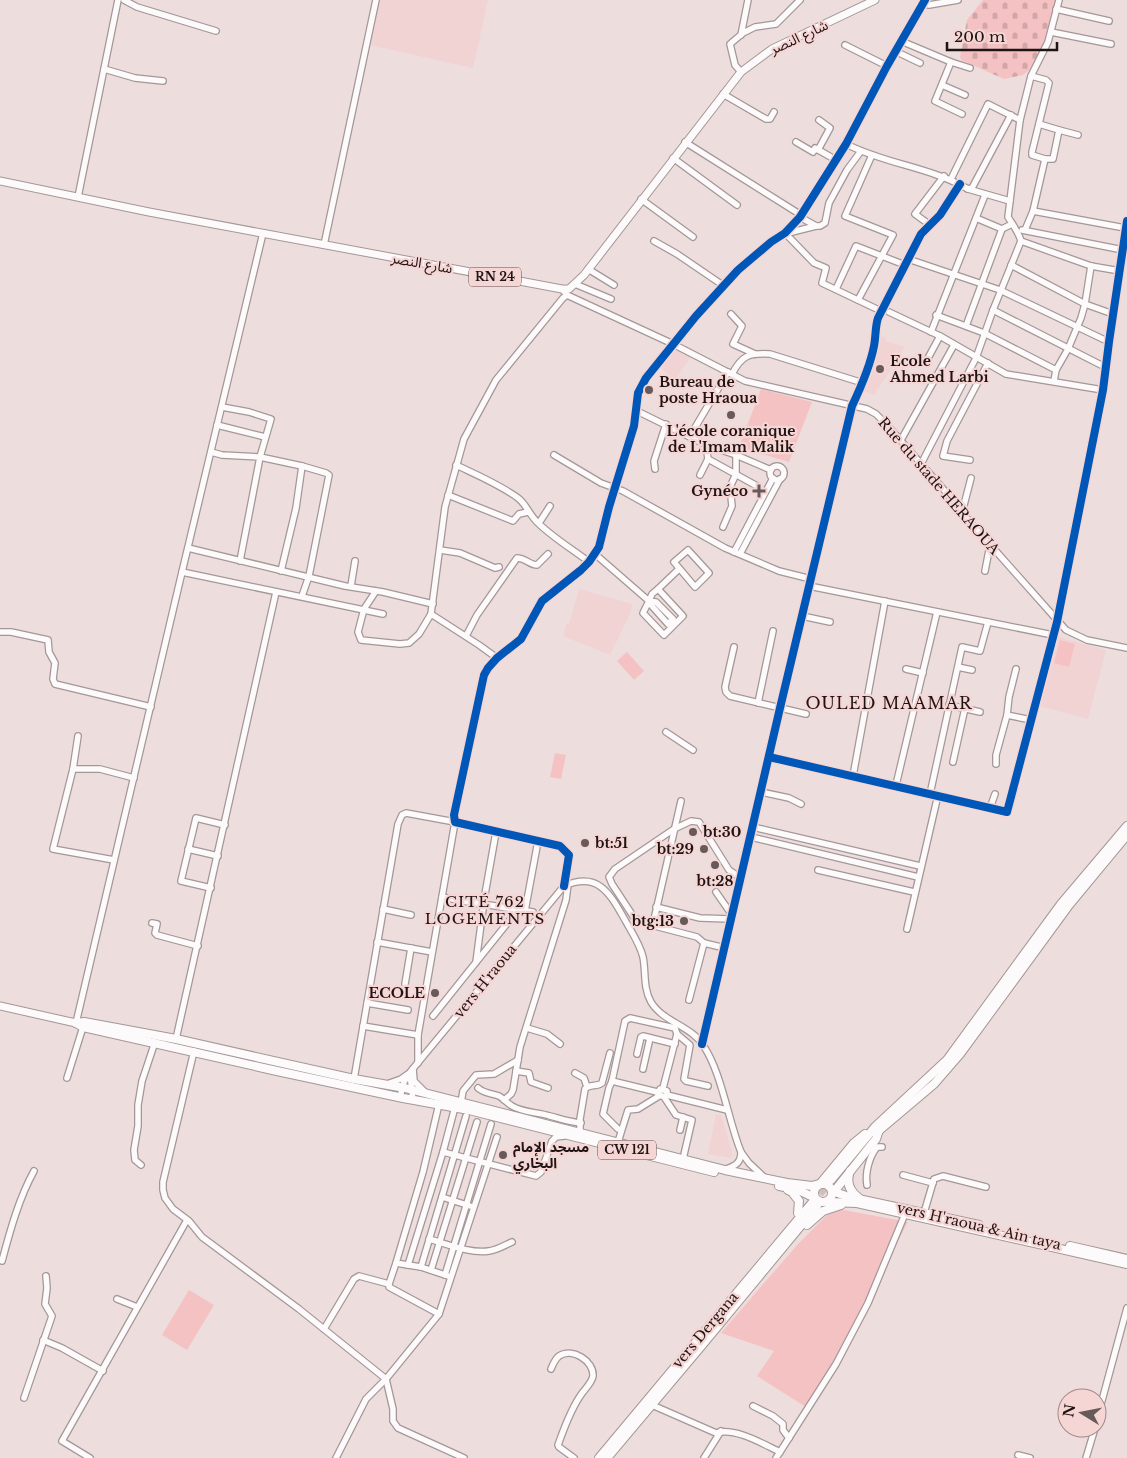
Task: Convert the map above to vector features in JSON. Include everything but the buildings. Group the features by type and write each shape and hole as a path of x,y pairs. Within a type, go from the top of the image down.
{"highway":[{"path":"756,1271 763,1256 798,1213 817,1200 831,1198 833,1188 870,1133 947,1060 1061,904 1127,826"},
{"path":"833,1188 879,1130 934,1084 960,1054 1079,891 1127,836"},
{"path":"80,1025 84,1022 176,1039 402,1088 412,1094 431,1096 458,1105 580,1132 725,1170 797,1184 812,1186 820,1184"},
{"name":"CW 121","path":"80,1025 400,1097 412,1094 439,1104 458,1105 692,1167 796,1190 817,1200 862,1202 905,1214 1127,1264"},
{"path":"833,1188 869,1153 879,1130"},
{"path":"803,1228 817,1200 820,1184 858,1138 870,1133"},
{"path":"797,1184 817,1179 836,1166"},
{"path":"851,1170 848,1182 850,1190 862,1202"},
{"name":"vers H'raoua & Ain taya","path":"820,1184 829,1185 862,1202 924,1213 1127,1259"},
{"path":"782,1187 797,1197 800,1205 798,1213"},
{"path":"607,1458 769,1264 817,1200"},
{"name":"vers Dergana","path":"599,1458 817,1200"},
{"path":"769,1264 776,1260 803,1228 826,1209 862,1202"}],"main road":[{"name":"شارع النصر","path":"0,182 565,292 588,269 741,72 772,49 875,0"},
{"name":"CW 121","path":"0,1009 80,1025"}],"street":[{"path":"78,197 118,0"},
{"path":"124,0 136,8 216,30"},
{"path":"324,245 376,0"},
{"path":"741,35 748,0"},
{"path":"741,72 735,65 730,44 755,27 776,24 800,0"},
{"path":"418,1063 418,1035 455,822 454,815 484,675 497,658 521,640 542,601 590,562 595,554 603,537 606,518 634,426 637,396 655,364 750,259 785,234 801,216 846,144 895,51 924,2 929,5 958,0"},
{"path":"921,464 976,358 1000,290 1021,241 1019,234 1008,217 1020,120 1031,76 1048,42 1059,0"},
{"path":"1056,9 1109,21"},
{"path":"1051,32 1111,44"},
{"path":"901,41 970,68"},
{"path":"845,45 887,66"},
{"path":"895,51 920,62"},
{"path":"951,62 935,101 962,114"},
{"path":"104,69 136,78 163,81"},
{"path":"1031,76 1046,80 1049,83 1032,154 1045,159 1052,159 1059,130"},
{"path":"942,85 965,95"},
{"path":"723,94 766,119 770,119 774,112"},
{"path":"950,179 988,104 1020,120"},
{"path":"968,189 972,188 1010,115"},
{"path":"818,150 830,128 819,120"},
{"path":"1039,124 1078,135"},
{"path":"686,142 816,226"},
{"path":"796,142 813,152 815,148 836,160"},
{"path":"846,144 872,155 944,176 968,189 1010,201"},
{"path":"785,234 825,224 829,203 847,170 861,151"},
{"path":"858,300 893,235 845,216 872,155"},
{"path":"673,158 738,205"},
{"path":"1025,230 1033,210 1045,159"},
{"path":"930,225 914,214 944,176"},
{"path":"702,1044 852,406 863,383 874,345 874,330 881,310 921,234 940,215 960,184"},
{"path":"931,332 985,195"},
{"path":"641,199 693,237"},
{"path":"1033,210 1126,228"},
{"path":"976,218 1002,229"},
{"path":"769,757 1007,812 1057,622 1103,390 1127,221"},
{"path":"966,326 1002,229 1012,224"},
{"path":"1015,230 1025,230 1123,250"},
{"path":"67,1078 80,1025 114,860 263,234"},
{"path":"785,234 814,263 826,268 822,282 881,310"},
{"path":"654,241 677,254 724,286"},
{"path":"1021,241 1091,266 1120,271"},
{"path":"836,289 856,246 904,265"},
{"path":"908,258 1000,290 1109,342"},
{"path":"1011,265 1085,304 1113,314"},
{"path":"1054,381 1056,370 1078,326 1085,304 1091,266"},
{"path":"588,269 614,285"},
{"path":"575,284 612,300"},
{"path":"376,591 364,609 358,632 362,640 400,644 409,643 414,640 431,614 448,495 464,439 496,380 534,331 563,298 565,292"},
{"name":"Rue du stade HERAOUA","path":"565,292 745,381 867,409 876,414 901,440 1057,622 1066,630 1087,640 1127,648"},
{"path":"993,310 1105,366"},
{"path":"889,312 940,336 1006,374 1103,390"},
{"path":"730,314 742,326 733,344 755,354"},
{"path":"937,315 984,333 1056,370"},
{"path":"928,358 940,336"},
{"path":"901,440 954,345"},
{"path":"690,436 730,373 748,355 770,354 863,383"},
{"path":"970,460 943,456 947,441 988,362"},
{"path":"222,407 250,412 272,419 260,457 240,561"},
{"path":"637,411 706,445 771,470"},
{"path":"655,469 654,461 666,424"},
{"path":"217,425 266,437"},
{"path":"700,475 708,459 706,445"},
{"path":"211,452 222,455 260,457 302,466 329,475 308,576 302,596"},
{"path":"554,455 601,483 623,491 674,521 734,552 780,571 811,579"},
{"path":"723,527 732,506 730,487 736,474 736,455"},
{"path":"708,459 757,486"},
{"path":"456,465 497,484 519,499 539,524 590,562"},
{"path":"281,571 296,508 302,466"},
{"path":"740,554 783,474 782,469 777,466 771,470"},
{"path":"734,552 773,478 771,470"},
{"path":"773,478 780,479"},
{"path":"960,510 964,506 971,478"},
{"path":"448,495 513,521 519,514 528,512"},
{"path":"539,524 550,506"},
{"path":"985,571 990,545"},
{"path":"188,548 281,571 433,604"},
{"path":"440,550 460,553 495,568 498,567"},
{"path":"688,550 709,574 695,586 679,569 674,562 688,550"},
{"path":"466,636 477,615 517,558 521,558 532,565 537,565 548,554"},
{"path":"595,554 650,601"},
{"path":"351,586 354,561"},
{"path":"658,589 683,616 664,635 643,613 652,594 679,569"},
{"path":"182,572 382,614"},
{"path":"809,586 1054,635"},
{"path":"176,1039 276,592"},
{"path":"853,776 885,601"},
{"path":"896,786 937,612"},
{"path":"431,614 497,658"},
{"path":"802,616 830,622"},
{"path":"930,794 962,647 980,651 988,622"},
{"path":"758,703 773,631"},
{"path":"0,632 11,632 48,640 49,652 55,663 53,679 55,684 151,707"},
{"path":"734,647 725,687 726,692 730,696 806,714"},
{"path":"958,667 972,670"},
{"path":"906,669 923,673"},
{"path":"996,764 1016,669"},
{"path":"950,705 980,712"},
{"path":"953,762 965,708"},
{"path":"1007,715 1031,720"},
{"path":"666,732 693,750"},
{"path":"78,736 73,769 53,849 114,860"},
{"path":"73,769 100,769 134,778"},
{"path":"761,792 789,798 801,804"},
{"path":"990,808 995,794"},
{"path":"906,929 938,795"},
{"path":"681,801 652,924 697,937 704,943 725,948"},
{"path":"354,1079 398,824 402,815 410,813 560,846 568,855 566,900 518,1060 513,1090 504,1100"},
{"path":"211,888 181,881 188,849 196,818 225,825"},
{"path":"653,920 648,922 635,920 609,877 615,869 674,829 692,821 699,822 729,870 741,878"},
{"path":"753,827 920,866"},
{"path":"476,962 496,832"},
{"path":"751,837 918,877"},
{"path":"525,911 538,842"},
{"path":"188,849 218,856"},
{"path":"818,870 914,892"},
{"path":"566,885 589,882 599,885 606,890 640,949 643,957 646,986 651,1002 660,1012 702,1044 717,1078 741,1152 749,1163 765,1178"},
{"name":"vers H'raoua","path":"400,1097 407,1076 566,885"},
{"path":"716,892 732,917"},
{"path":"442,897 533,912"},
{"path":"656,907 700,918 732,917"},
{"path":"383,910 411,915"},
{"path":"433,1016 518,910"},
{"path":"152,923 157,924 155,933 157,935 198,946"},
{"path":"377,942 432,952"},
{"path":"690,1000 704,943"},
{"path":"405,984 411,948"},
{"path":"367,1003 408,1010"},
{"path":"618,1142 628,1110 638,1109 662,1094 677,1034 675,1028 630,1018 625,1021 603,1114 607,1120 621,1130"},
{"path":"363,1026 418,1035"},
{"path":"527,1028 547,1034 560,1044"},
{"path":"677,1034 690,1045 684,1079 708,1086"},
{"path":"638,1054 641,1037 643,1036 675,1044"},
{"path":"643,1069 650,1038"},
{"path":"141,1164 135,1160 134,1150 138,1126 138,1105 142,1081 155,1042"},
{"path":"194,1051 163,1190 165,1198 173,1209 187,1220 202,1237 386,1379 393,1409 393,1421 398,1428 464,1458"},
{"path":"587,1087 598,1086 602,1083 610,1053"},
{"path":"408,1265 463,1091 476,1075 494,1074 518,1060"},
{"path":"384,1085 401,1079 413,1069"},
{"path":"412,1094 410,1080 413,1069"},
{"path":"413,1069 413,1078 416,1084 431,1096"},
{"path":"516,1071 529,1073 531,1082 548,1088"},
{"path":"575,1073 584,1078 587,1087 580,1118 580,1132"},
{"path":"612,1082 727,1110"},
{"path":"478,1088 484,1093 500,1097 512,1106 531,1113 550,1116 566,1122 581,1123"},
{"path":"662,1094 676,1115 690,1118 692,1121 684,1159"},
{"path":"389,1284 423,1172 439,1104"},
{"path":"421,1267 466,1116"},
{"path":"680,1130 683,1117"},
{"path":"431,1270 477,1122"},
{"path":"445,1275 491,1124"},
{"path":"443,1152 536,1176 541,1172 552,1141 556,1137 566,1135"},
{"path":"336,1458 366,1399 386,1379 439,1314 497,1137"},
{"path":"867,1185 869,1153 877,1147 882,1147"},
{"path":"725,1170 739,1162 741,1152"},
{"path":"2,1261 19,1206 34,1170"},
{"path":"903,1175 933,1183"},
{"path":"924,1213 936,1178 943,1176 986,1187"},
{"path":"442,1197 474,1207"},
{"path":"776,1458 836,1364 864,1311 905,1214"},
{"path":"90,1458 62,1441 187,1220"},
{"path":"430,1239 462,1248 492,1251 512,1242"},
{"path":"396,1263 421,1267 452,1277"},
{"path":"24,1398 52,1316 45,1304 46,1276"},
{"path":"324,1330 354,1279 360,1276 389,1284 389,1287 439,1314"},
{"path":"117,1299 137,1307"},
{"path":"1105,1388 1127,1308"},
{"path":"43,1340 62,1348 103,1371"},
{"path":"551,1368 557,1357 562,1354 571,1353 582,1357 593,1373 592,1380 578,1400 558,1445 574,1458"},
{"path":"652,1405 716,1433 721,1431 746,1436 780,1452"},
{"path":"753,1406 773,1416 783,1424 783,1430 789,1438"},
{"path":"704,1458 721,1431"},
{"path":"1086,1458 1091,1438"},
{"path":"1018,1455 1030,1458"}],"shaded area":[{"path":"380,0 488,0 473,68 370,45"},
{"name":"Ecole Ahmed Larbi","path":"881,336 886,338 886,341 905,347 874,395 863,391"},
{"path":"671,349 692,355 675,380 659,366"},
{"path":"579,589 632,604 631,612 610,655 563,636 566,624 569,624"},
{"path":"1058,637 1106,650 1088,719 1040,706"},
{"path":"716,1114 721,1115 732,1152 731,1158 708,1154"}],"green space":[{"path":"983,0 1059,0 1052,29 1038,63 1023,75 1004,79 961,60 967,20"},
{"path":"761,389 812,402 789,462 739,447"},
{"path":"1060,640 1075,644 1069,667 1054,663"},
{"path":"627,652 644,671 634,680 617,661"},
{"path":"555,753 566,755 561,779 550,777"},
{"path":"838,1209 908,1222 809,1409 757,1376 774,1351 721,1333 798,1244 826,1216"},
{"path":"189,1290 214,1305 187,1350 162,1335"}],"tunnel":[{"path":"812,1203 831,1180"}],"cycle path":[{"path":"564,886 569,855 560,846 455,822 454,815 484,675 497,658 521,639 542,601 581,570 599,547 609,507 634,426 638,393 646,378 696,316 738,270 771,242 785,233 800,217 846,144 887,66 925,0"},
{"path":"702,1044 852,406 870,362 878,318 921,234 940,215 960,184"},
{"path":"769,757 1007,812 1057,622 1103,390 1127,221"}],"place":[{"name":"Ecole Ahmed Larbi","path":"880,369"},
{"name":"Bureau de poste Hraoua","path":"649,390"},
{"name":"L'école coranique de L'Imam Malik","path":"731,415"},
{"name":"Gynéco","path":"759,491"},
{"name":"bt:30","path":"693,832"},
{"name":"bt:51","path":"585,843"},
{"name":"bt:29","path":"704,849"},
{"name":"bt:28","path":"715,865"},
{"name":"btg:13","path":"684,921"},
{"name":"ECOLE","path":"435,993"},
{"name":"مسجد الإمام البخاري","path":"503,1155"}],"district":[{"name":"OULED MAAMAR","path":"889,703"},
{"name":"CITÉ 762 LOGEMENTS","path":"485,910"}]}
